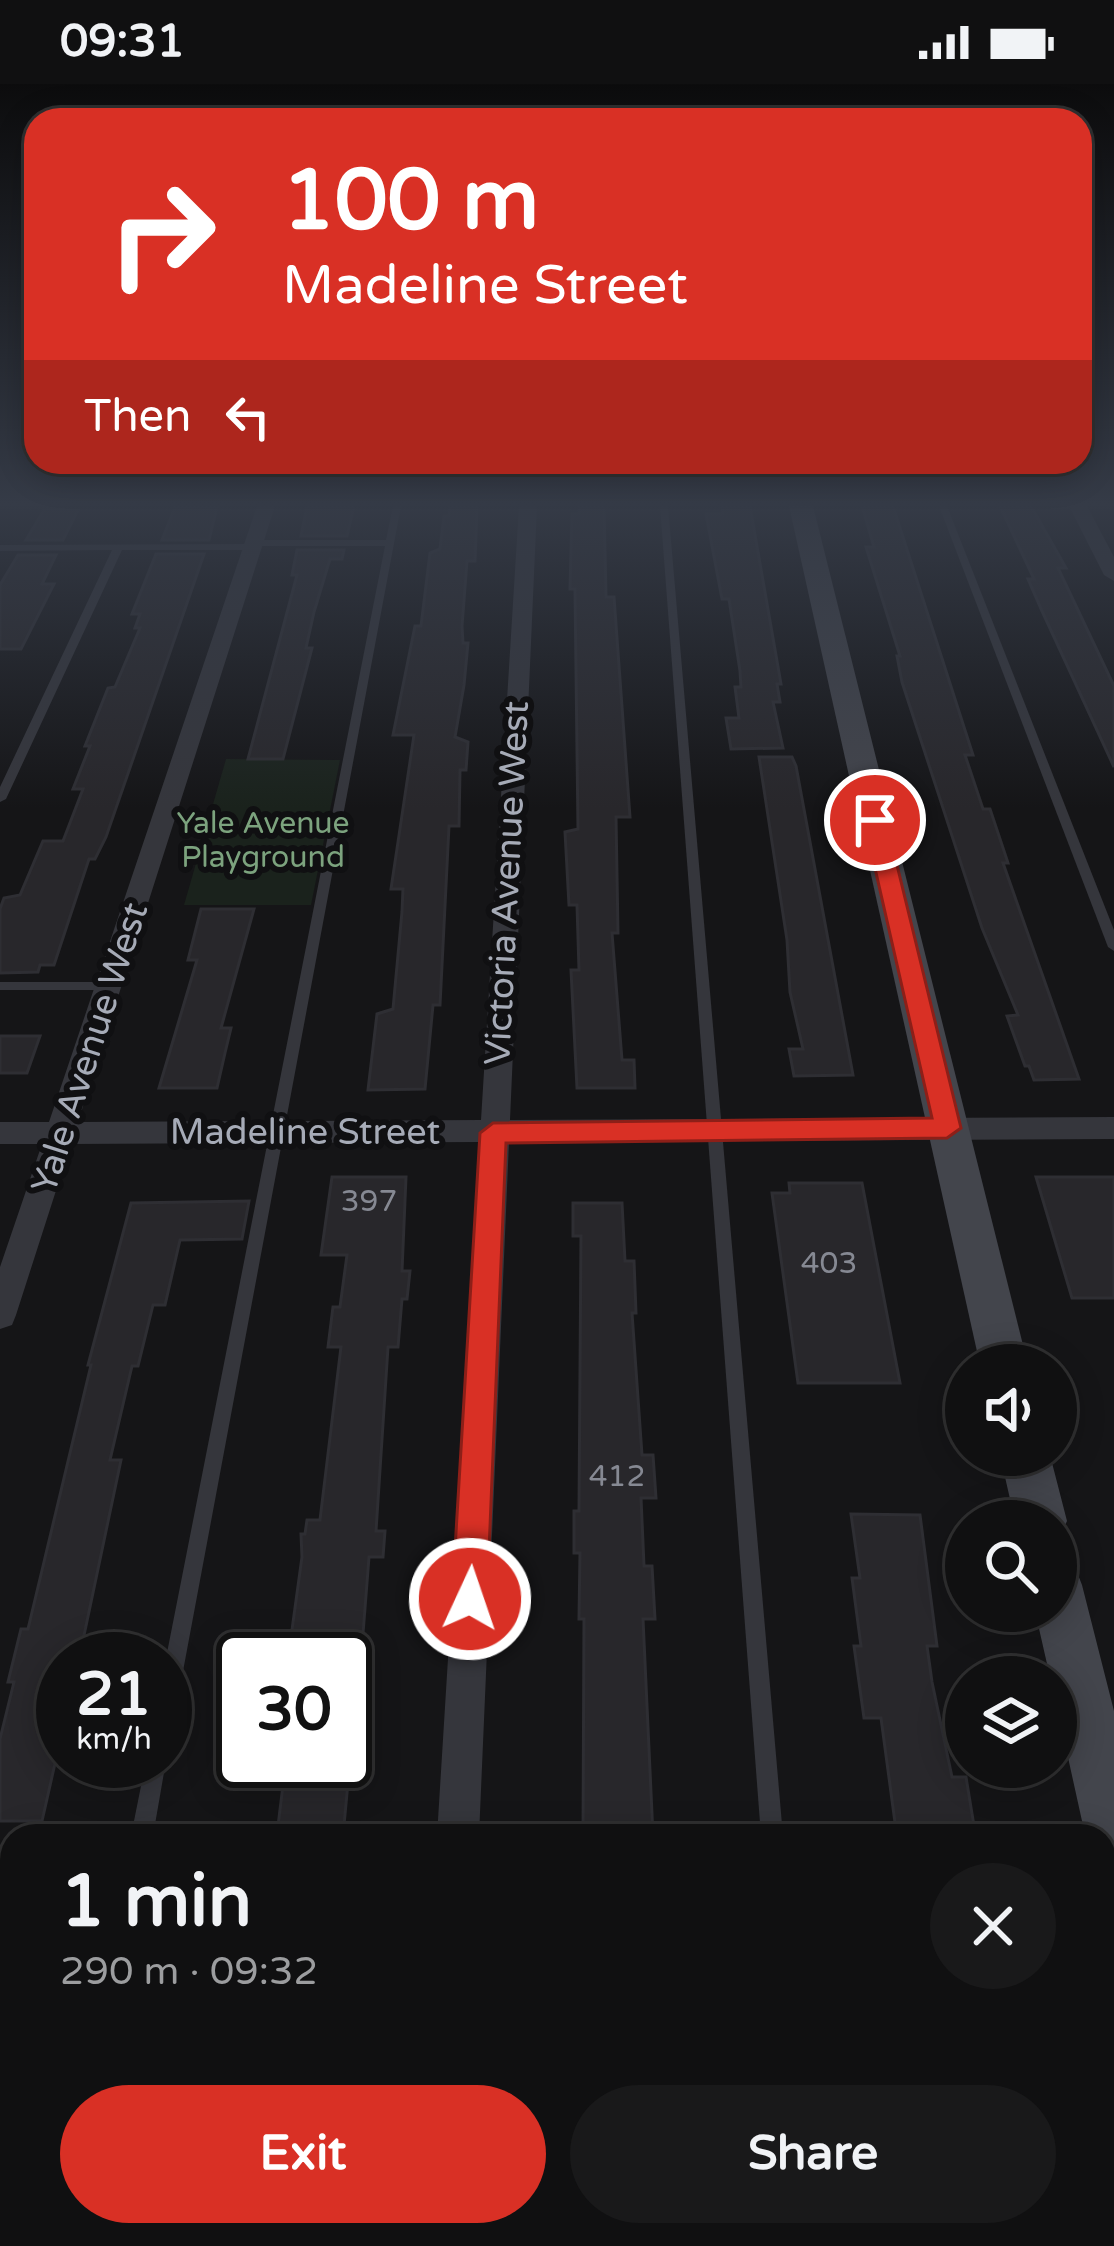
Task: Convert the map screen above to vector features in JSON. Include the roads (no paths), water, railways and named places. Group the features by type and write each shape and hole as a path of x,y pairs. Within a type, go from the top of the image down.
{"main road":[{"path":"825,607 999,1344"},
{"path":"1067,1632 1113,1824"}],"street":[{"name":"Yale Avenue West","path":"0,1315 233,607"},
{"name":"Victoria Avenue West","path":"459,1824 522,607"},
{"name":"Madeline Street","path":"0,1133 1114,1128"}],"lane":[{"path":"0,799 90,607"},
{"path":"180,1632 377,607"},
{"path":"672,607 771,1824"},
{"path":"982,607 1114,947"},
{"path":"0,986 112,986"},
{"path":"144,1824 151,1788"}],"park label":[{"name":"Yale Avenue Playground","path":"263,840"}]}
